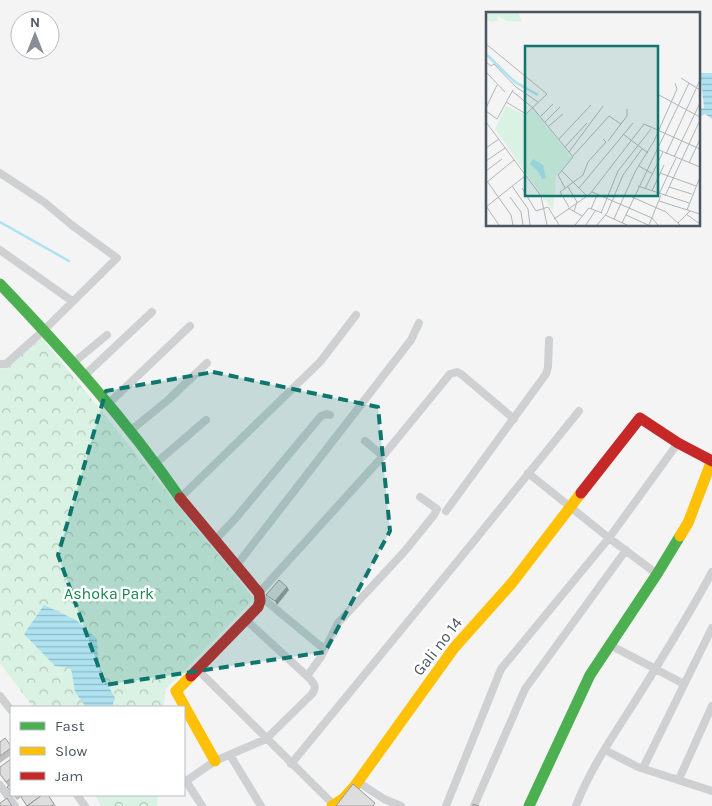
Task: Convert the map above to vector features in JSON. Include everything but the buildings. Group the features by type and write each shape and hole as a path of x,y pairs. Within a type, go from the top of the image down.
{"street":[{"path":"0,173 44,202 116,258 44,330 6,364 0,364"},
{"path":"0,250 72,301"},
{"path":"0,284 44,330 130,431 156,463 180,498 259,594 324,649"},
{"path":"84,376 152,312"},
{"path":"180,498 320,362 356,315"},
{"path":"236,566 411,340 419,323"},
{"path":"107,405 190,326"},
{"path":"73,363 107,335"},
{"path":"446,512 546,374 549,340"},
{"path":"130,431 168,400 206,363"},
{"path":"184,706 176,691 259,605 259,594 383,456 447,377 454,373 460,374 514,419"},
{"path":"291,764 579,411"},
{"path":"215,540 321,416 327,414 330,416"},
{"name":"Gali no 14","path":"333,806 349,793 358,782 454,648 512,583 640,418 678,443"},
{"path":"156,463 206,420"},
{"path":"365,442 383,456"},
{"path":"446,806 500,669 609,538 678,443 712,460 688,523 657,574 590,675 529,806"},
{"path":"528,473 657,574"},
{"path":"307,676 321,658 338,623 404,552 434,515 437,508 420,497"},
{"path":"474,806 525,689 626,550"},
{"path":"576,806 581,793 605,750 656,669 712,572"},
{"path":"202,806 186,781 215,762 266,739 314,692 315,685 307,676 246,620"},
{"path":"643,768 712,628"},
{"path":"610,645 684,684"},
{"path":"198,670 333,806"},
{"path":"0,696 10,709"},
{"path":"679,779 712,706"},
{"path":"185,707 215,762"},
{"path":"605,750 643,768 712,791"},
{"path":"230,755 261,806"},
{"path":"358,782 382,803 401,806"},
{"path":"0,785 15,806"}],"highlighted area":[{"path":"213,372 378,407 390,531 325,652 105,685 58,555 106,391"}],"green space":[{"name":"Ashoka Park","path":"42,338 254,599 165,690 164,706 32,706 0,663 0,367 3,369"},
{"path":"96,796 158,796 157,806 101,806"}],"water":[{"path":"700,73 712,73 712,119 705,114 700,116 700,109 704,108"},
{"path":"44,605 76,620 97,639 98,657 107,683 115,698 112,706 85,706 75,692 71,668 55,666 24,634"}],"waterway":[{"path":"0,222 69,261"}],"traffic: fast":[{"path":"0,284 48,335 117,414 180,498"},
{"path":"529,806 590,675 680,536"}],"traffic: slow":[{"path":"680,536 688,523 712,460"},
{"path":"332,806 343,799 354,787 454,648 512,583 581,493"},
{"path":"184,706 176,691 191,676"},
{"path":"185,707 215,761"}],"traffic: jam":[{"path":"581,493 640,418 678,443 712,461"},
{"path":"180,498 259,593 260,601 258,607 191,676"}]}
